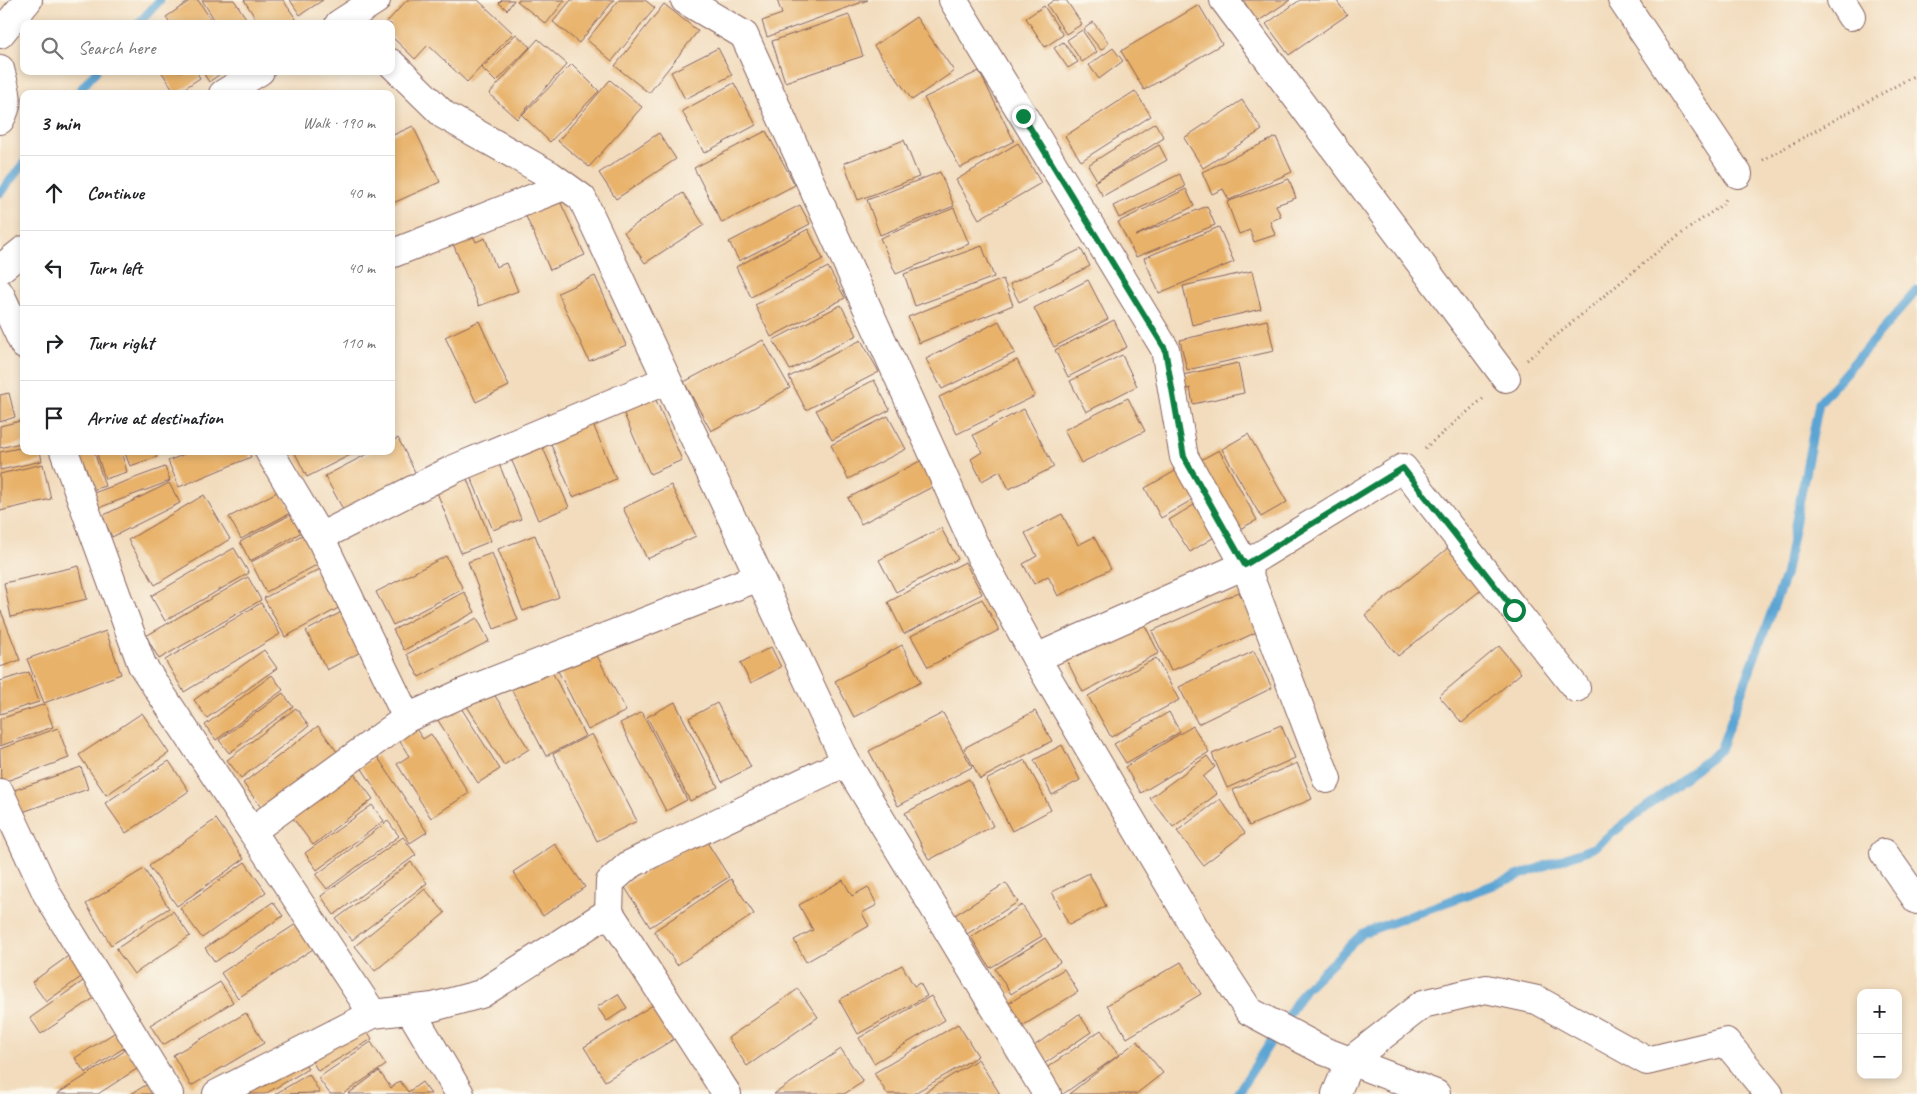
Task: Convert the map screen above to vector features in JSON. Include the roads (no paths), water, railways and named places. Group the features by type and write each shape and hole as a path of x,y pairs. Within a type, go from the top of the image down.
{"street":[{"path":"0,34 28,0"},
{"path":"349,20 376,0"},
{"path":"686,0 744,35 973,542 1036,658 1196,930 1249,1011 1324,1051 1436,1094"},
{"path":"953,0 1165,349 1184,457 1245,565 1327,779"},
{"path":"1224,0 1506,378"},
{"path":"1622,0 1738,174"},
{"path":"395,67 444,115 550,175 582,198 846,762 1047,1094"},
{"path":"0,69 7,96 7,107 0,120"},
{"path":"229,90 254,75"},
{"path":"395,252 564,186"},
{"path":"0,269 20,253"},
{"path":"0,294 20,337"},
{"path":"320,537 454,469 667,380"},
{"path":"65,455 142,665 373,1014"},
{"path":"271,455 320,537 407,718"},
{"path":"1036,658 1245,565 1403,468 1576,688"},
{"path":"252,831 407,718 464,692 759,577"},
{"path":"727,1094 609,912 610,882 629,865 846,762"},
{"path":"0,793 47,894 168,1094"},
{"path":"1884,853 1917,900"},
{"path":"217,1094 373,1014 433,1007 481,994 609,912"},
{"path":"1336,1094 1350,1060 1423,1004 1486,989 1536,1000 1647,1061 1726,1042 1769,1094"},
{"path":"410,1010 460,1094"}],"waterway":[{"path":"142,20 160,0"},
{"path":"80,90 93,75"},
{"path":"0,193 20,168"},
{"path":"1237,1094 1305,989 1363,933 1593,848 1720,750 1785,576 1819,403 1917,290"}]}
